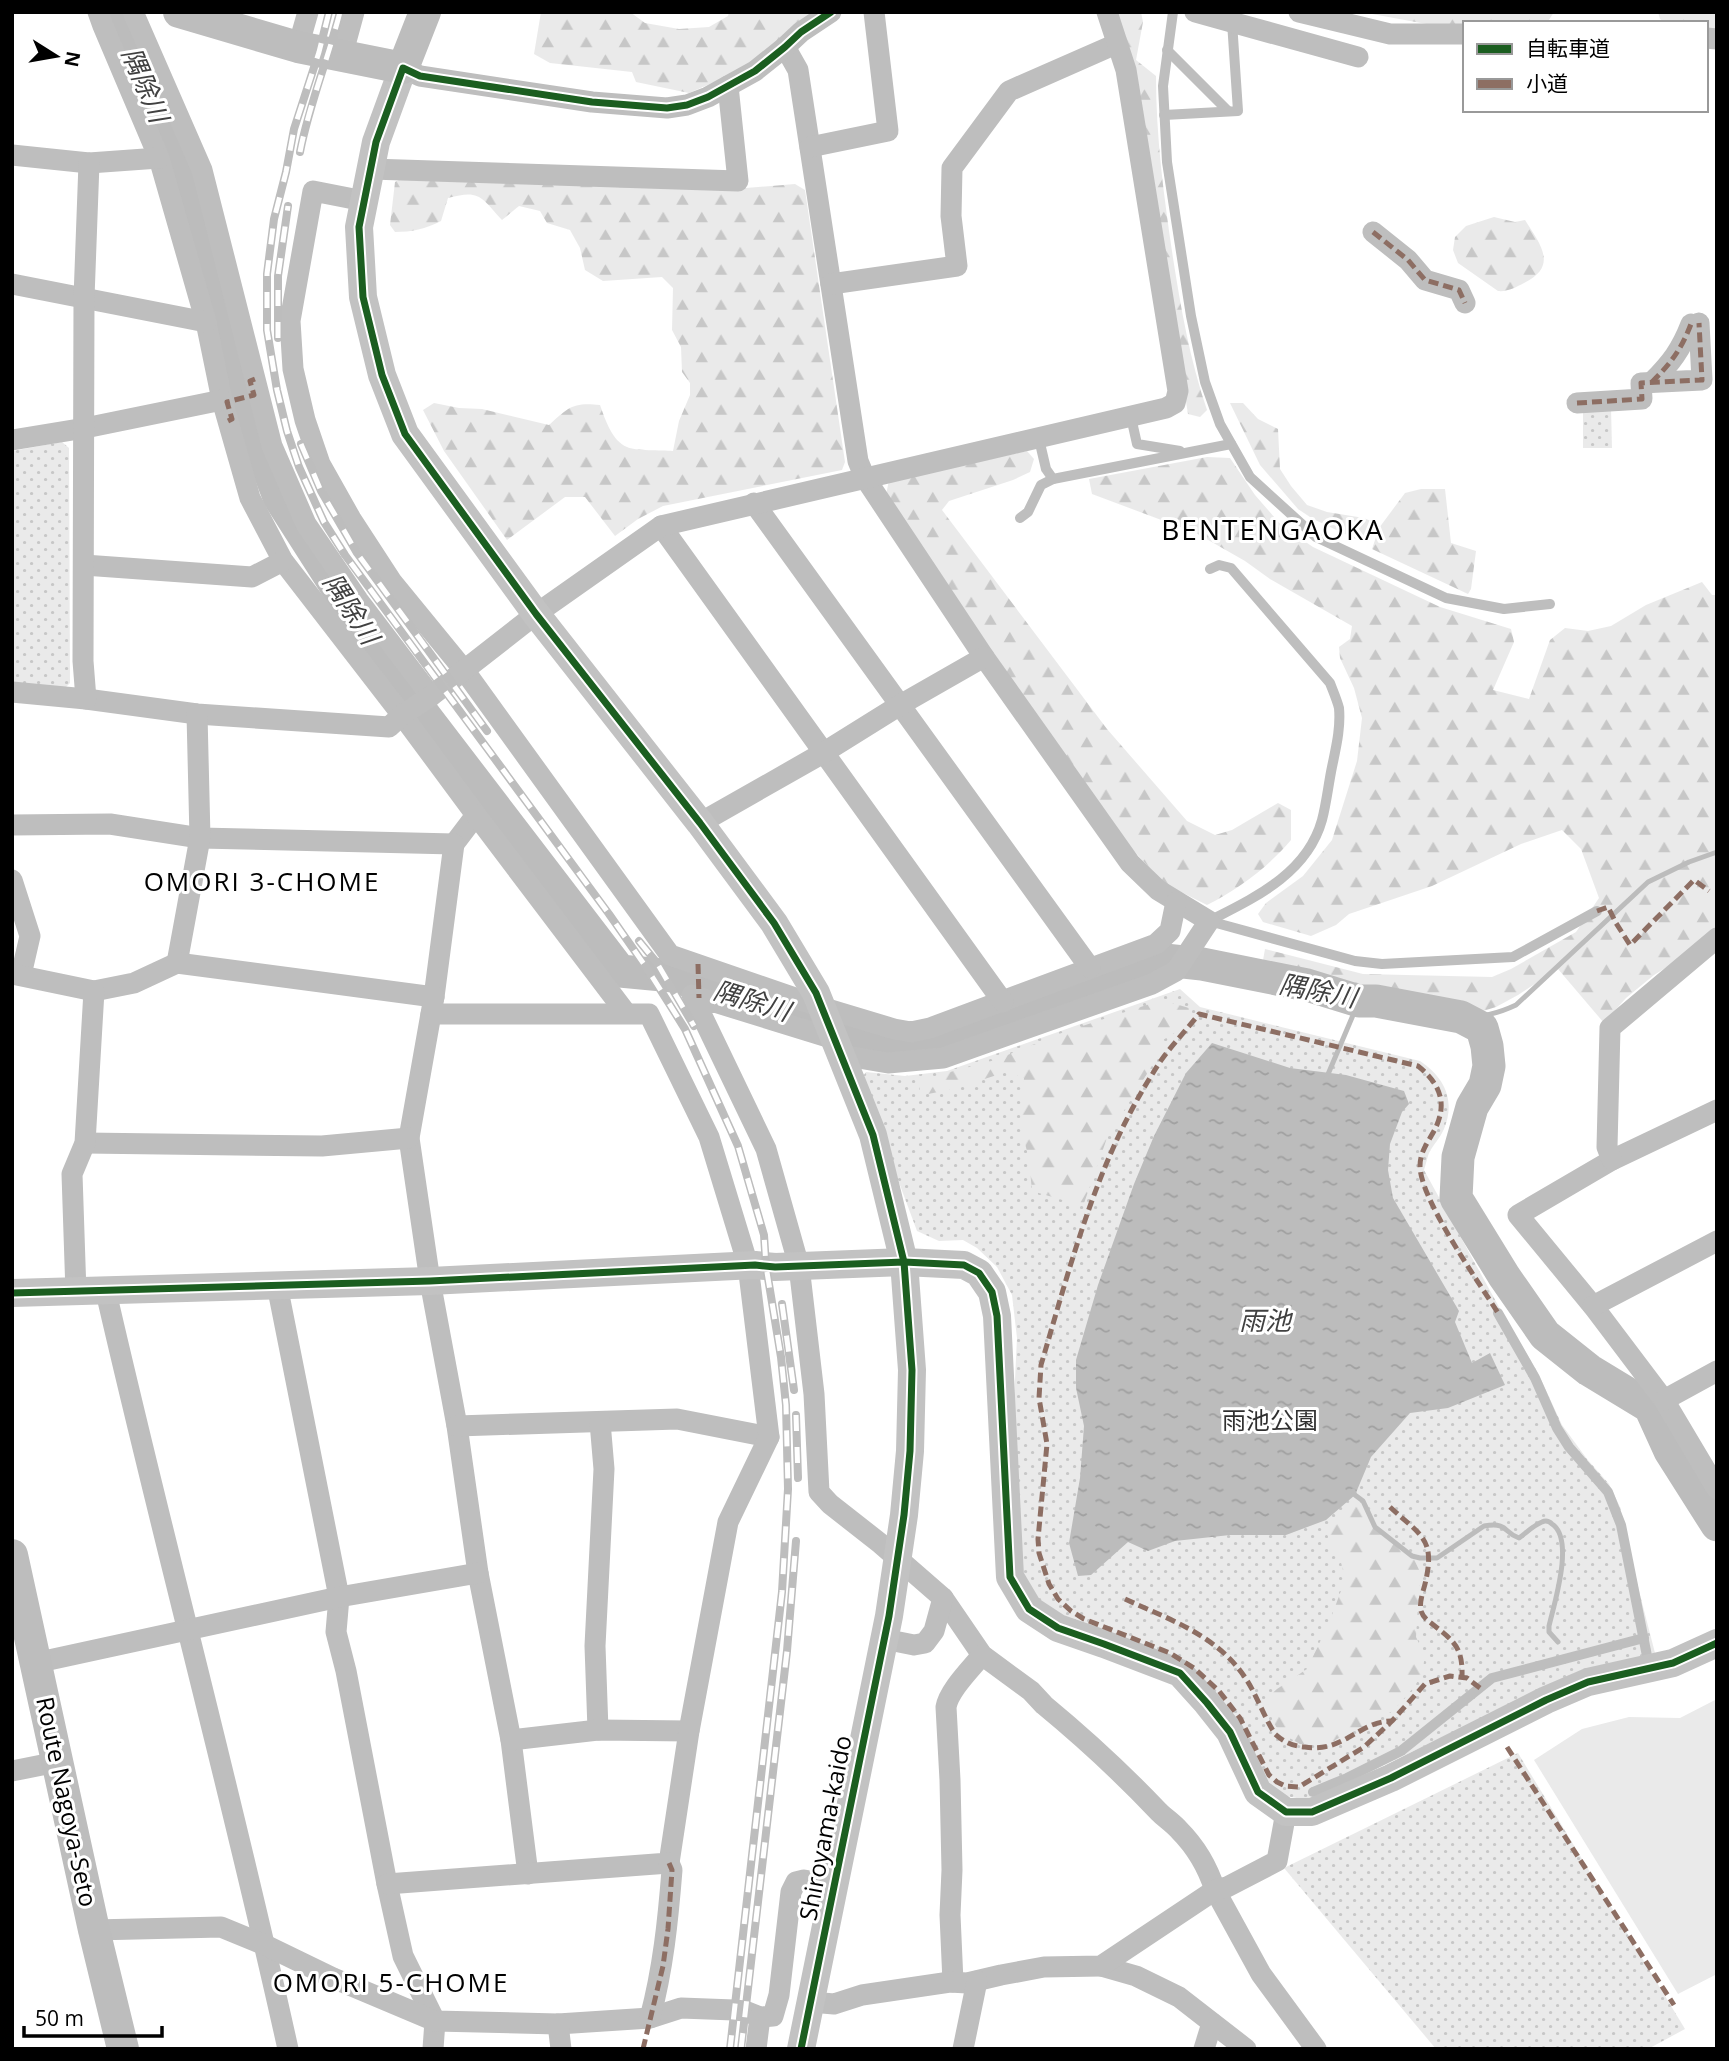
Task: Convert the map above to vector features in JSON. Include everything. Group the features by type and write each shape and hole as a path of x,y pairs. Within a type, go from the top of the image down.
{"main road":[{"path":"195,14 298,47 403,68 425,12"},
{"name":"Route Nagoya-Seto","path":"12,1555 18,1606 35,1663 123,2049"}],"street":[{"path":"99,12 159,158 206,322 222,400 250,498 283,561 418,704"},
{"path":"133,12 202,170 272,446 306,524 358,600 418,704 476,815 626,1013"},
{"path":"298,47 308,12"},
{"path":"342,56 354,12"},
{"path":"403,68 420,76 592,102 667,108 687,105 708,97 755,71 801,32 831,12"},
{"path":"810,147 888,131 874,12"},
{"path":"12,692 197,714 389,727 536,614 661,526 1039,439 1166,408 1175,403 1178,391 1126,70 1107,12"},
{"path":"1195,12 1358,57"},
{"path":"1299,12 1358,20 1390,34 1463,34"},
{"path":"831,285 957,266 951,216 952,168 1009,91 1116,44"},
{"path":"364,201 313,191 290,321 293,369 305,420 320,464 351,519 392,582 464,670 670,955 831,1029 888,1063 943,1058 1152,984 1176,971 1209,921 1158,890 1130,863 984,657 865,478 858,461 799,70 785,47"},
{"name":"Shiroyama-kaido","path":"403,68 376,142 359,227 363,297 382,375 405,434 536,614 700,823 774,923 816,993 873,1135 904,1262 912,1370 910,1451 904,1516 886,1627 802,2049"},
{"path":"371,169 738,181 728,86"},
{"path":"12,155 89,163 159,158"},
{"path":"86,699 83,661 85,298 89,163"},
{"path":"1373,233 1408,260 1425,280 1459,290 1465,303"},
{"path":"12,284 206,322"},
{"path":"1577,403 1642,399 1640,383 1702,380 1695,324 1674,360 1652,382"},
{"path":"12,440 222,400"},
{"path":"754,503 1090,968"},
{"path":"661,526 1003,1002"},
{"path":"84,565 252,577 283,561"},
{"path":"700,823 984,657"},
{"path":"177,963 200,838 197,714"},
{"path":"476,815 454,844 433,1006 409,1138 430,1281 457,1426 478,1573 511,1740 528,1874"},
{"path":"12,825 110,824 200,838 454,844"},
{"path":"12,880 30,936 17,974 94,991 134,983 177,963 433,1006 649,1014 709,1137 748,1265 769,1437 728,1522 689,1731 669,1863 671,1870 668,1929 663,1966 650,2018"},
{"path":"1176,902 1170,931 1156,944 1003,1002 911,1032 894,1029 831,1029 692,995 766,1149 799,1266 814,1394 819,1492 943,1598 982,1655 1031,1691 1181,1831 1199,1856 1261,1974 1316,2049"},
{"path":"1612,1160 1607,1147 1610,1028 1717,939"},
{"path":"76,1293 72,1174 85,1143 94,991"},
{"path":"1714,1117 1612,1160 1518,1215 1593,1306 1664,1400 1717,1489"},
{"path":"85,1143 322,1146 409,1138"},
{"path":"1593,1306 1717,1241"},
{"path":"12,1293 430,1281 748,1265 775,1267 904,1262 964,1265 979,1273 992,1292 997,1316 1010,1577 1029,1609 1058,1628 1180,1673 1230,1732 1258,1792 1286,1812 1312,1812 1391,1778 1546,1700 1588,1682 1674,1662 1717,1643"},
{"path":"277,1285 339,1597 336,1632 387,1884 404,1956 435,2021 433,2049"},
{"path":"106,1292 288,2049"},
{"path":"1664,1400 1717,1371"},
{"path":"457,1426 677,1419 769,1437"},
{"path":"598,1730 595,1646 604,1469 600,1422"},
{"path":"35,1663 339,1597 478,1573"},
{"path":"886,1627 914,1645 925,1643 934,1632 943,1598"},
{"path":"953,1982 950,1780 946,1707 952,1692 982,1655"},
{"path":"511,1740 598,1730 689,1731"},
{"path":"12,1771 57,1762"},
{"path":"1101,1966 1215,1890 1227,1887 1276,1861 1286,1812"},
{"path":"387,1884 669,1863"},
{"path":"94,1930 221,1927 435,2021 558,2024 650,2018 681,2008 745,2011 761,2017 773,2016 779,1995 791,1892 796,1882 804,1880 834,1885"},
{"path":"811,2002 834,2004 862,1995 953,1982 967,1983 1044,1968 1101,1966 1136,1976 1179,1997 1246,2049"},
{"path":"963,2049 977,1981"},
{"path":"756,2049 761,2017"},
{"path":"1204,2049 1212,2023"},
{"path":"558,2024 561,2049"}],"lane":[{"path":"1172,12 1163,86 1164,115 1167,162 1191,316 1205,382 1220,424 1250,477 1316,537 1446,598 1504,609 1550,604"},
{"path":"1164,115 1238,111 1232,22"},
{"path":"1167,50 1228,111"},
{"path":"1130,417 1137,444 1189,453"},
{"path":"1039,439 1046,469 1053,479"},
{"path":"1020,518 1028,512 1041,485 1053,479 1231,444"},
{"path":"1209,921 1264,892 1300,861 1321,822 1339,727 1338,706 1330,683 1231,568 1219,565 1210,569"},
{"path":"1209,921 1355,961 1382,964 1513,957 1597,911"},
{"path":"1497,1312 1535,1378 1569,1447 1608,1492 1616,1509 1649,1669"},
{"path":"1313,1792 1401,1751 1492,1678 1644,1638"}],"green space":[{"path":"541,12 630,12 645,23 679,29 709,27 728,16 729,12 827,12 747,68 689,93 636,82 632,72 550,63 534,54"},
{"path":"1114,12 1141,12 1143,22 1136,60 1156,76 1159,145 1173,258 1187,334 1207,410 1200,417 1188,414 1133,68"},
{"path":"1371,12 1554,12 1548,21 1463,21 1463,26 1432,25"},
{"path":"1658,12 1717,12 1717,29 1708,28 1708,21 1660,19"},
{"path":"406,176 746,188 795,184 805,190 845,462 842,470 663,506 638,519 615,536 585,497 565,497 507,540 444,451 423,410 434,403 482,409 549,425 571,408 583,404 600,405 610,429 622,444 636,449 673,451 679,421 690,395 690,383 682,372 681,347 672,330 673,288 662,277 603,281 585,270 580,248 570,230 547,223 540,211 519,206 502,220 484,201 474,195 448,198 441,221 435,224 418,230 395,232 390,225 395,182"},
{"path":"1494,217 1515,222 1525,220 1543,254 1544,262 1535,276 1505,291 1498,291 1458,263 1453,250 1455,237 1466,226"},
{"path":"1230,403 1243,403 1258,419 1278,429 1280,469 1307,505 1373,522 1366,538 1360,541 1298,509 1260,465"},
{"path":"1583,408 1611,408 1612,448 1583,448"},
{"path":"62,442 69,448 70,683 63,690 12,685 12,451"},
{"path":"1027,451 1034,459 1030,472 949,501 942,510 1107,729 1187,821 1215,835 1232,830 1278,803 1291,810 1291,840 1252,877 1207,905 1165,884 1114,830 886,495 889,480"},
{"path":"1207,457 1230,458 1255,495 1281,525 1313,547 1440,607 1511,629 1514,642 1493,690 1529,699 1550,640 1565,628 1588,631 1611,626 1646,605 1702,582 1712,595 1717,595 1717,928 1688,954 1654,975 1626,998 1604,1023 1558,969 1518,995 1483,1011 1411,997 1357,995 1262,966 1265,949 1363,974 1492,977 1576,932 1599,898 1581,849 1562,830 1521,844 1432,886 1349,914 1336,925 1311,936 1263,922 1258,914 1266,903 1303,876 1332,840 1357,761 1362,718 1354,688 1340,658 1339,647 1350,639 1352,626 1196,533 1092,494 1089,479"},
{"path":"1421,489 1445,489 1451,543 1476,551 1468,594 1372,549 1379,528 1405,493"},
{"name":"雨池公園","path":"1180,989 1200,1007 1420,1061 1436,1074 1446,1090 1449,1108 1442,1132 1429,1153 1424,1170 1538,1373 1562,1425 1609,1484 1620,1507 1655,1653 1575,1673 1308,1800 1285,1796 1266,1782 1239,1723 1038,1606 1015,1563 1012,1442 1017,1338 1012,1295 997,1267 977,1248 963,1240 939,1241 917,1231 863,1076 866,1072 905,1076 947,1071"},
{"path":"1162,1000 1189,1008 1189,1024 1163,1040 1158,1056 1107,1138 1083,1206 1032,1191 1029,1159 1020,1124 1024,1078 1006,1072 954,1089 928,1094 920,1092 919,1084 924,1079 995,1060 1064,1032"},
{"path":"1353,1505 1361,1505 1375,1528 1414,1559 1420,1572 1416,1637 1425,1656 1422,1673 1415,1686 1393,1711 1325,1745 1300,1744 1281,1733 1273,1722 1267,1698 1307,1669 1329,1623 1345,1580 1339,1553 1327,1534"},
{"path":"1717,1699 1717,1974 1678,1994 1534,1760 1582,1729 1629,1717 1680,1718"},
{"path":"1518,1753 1685,2029 1648,2049 1436,2049 1284,1868"}],"water":[{"name":"雨池","path":"1212,1043 1290,1068 1346,1075 1404,1091 1409,1104 1402,1112 1390,1144 1388,1170 1393,1198 1459,1311 1455,1322 1472,1363 1490,1353 1505,1385 1448,1408 1410,1413 1371,1457 1355,1495 1326,1520 1286,1535 1230,1535 1175,1541 1148,1551 1128,1542 1091,1575 1078,1576 1069,1543 1080,1478 1084,1426 1076,1388 1076,1360 1098,1285 1154,1136 1186,1073"}],"waterway":[{"name":"隅除川","path":"115,12 186,184 196,238 231,370 279,497 389,669 620,971 673,976 866,1037 909,1041 966,1031 1032,1005 1165,960 1202,964 1307,985 1359,1001 1376,1001 1461,1017 1482,1028 1489,1066 1485,1085 1472,1107 1458,1157 1456,1198 1504,1276 1545,1335 1589,1370 1650,1407 1670,1451 1717,1525"},
{"path":"1461,1017 1489,1014 1516,1005 1648,882 1717,852"},
{"path":"1326,1079 1359,1001"},
{"path":"1353,1491 1363,1501 1375,1527 1412,1556 1420,1558 1437,1558 1484,1526 1502,1526 1519,1538 1539,1523 1551,1523 1559,1532 1562,1543 1561,1572 1549,1626 1549,1632 1558,1642"}],"railway":[{"path":"329,12 294,129 274,219 267,274 267,330 277,390 299,467 324,522 345,555 609,914 685,1029 738,1146 764,1235 786,1405 788,1489 782,1592 730,2049"},
{"path":"300,152 340,12"},
{"path":"278,338 278,276 288,206"},
{"path":"301,444 321,491 357,553 487,731"},
{"path":"639,941 657,963 694,1026"},
{"path":"782,1304 794,1390"},
{"path":"796,1415 798,1478"},
{"path":"741,2049 787,1651 796,1541"}],"marked path":[{"path":"1373,232 1408,260 1425,280 1459,290 1465,303"},
{"path":"1577,403 1642,399 1641,383 1702,380 1699,323"},
{"path":"1652,382 1675,356 1691,324"},
{"path":"228,421 232,419 227,402 254,395 250,381 255,379"},
{"path":"1597,911 1608,907 1630,945 1694,880 1709,891"},
{"path":"698,964 699,998"},
{"path":"1480,1688 1467,1678 1450,1676 1425,1684 1364,1747 1299,1787 1285,1786 1277,1782 1269,1775 1240,1718 1219,1691 1194,1668 1170,1653 1084,1619 1058,1599 1049,1584 1039,1553 1047,1444 1039,1398 1041,1365 1100,1178 1133,1107 1153,1073 1199,1014 1418,1066 1425,1072 1436,1085 1441,1109 1436,1127 1422,1155 1420,1166 1423,1180 1439,1219 1498,1313"},
{"path":"1390,1507 1418,1532 1427,1547 1428,1569 1421,1611 1425,1618 1456,1646 1461,1658 1462,1677"},
{"path":"1125,1599 1190,1629 1219,1649 1244,1676 1275,1734 1288,1743 1319,1748 1341,1741 1380,1722 1392,1721"},
{"path":"1507,1747 1674,2005"},
{"path":"643,2049 663,1966 672,1870 669,1863"}],"cycle path":[{"path":"801,2049 889,1616 904,1515 910,1451 912,1370 904,1262 873,1135 816,993 774,923 700,823 536,614 405,434 382,375 363,297 359,227 376,142 403,68 420,76 592,102 667,108 687,105 708,97 755,71 801,32 831,12"},
{"path":"12,1293 430,1281 755,1265 775,1267 904,1262 964,1265 979,1273 992,1292 997,1316 1010,1577 1029,1609 1058,1628 1180,1673 1230,1732 1258,1792 1286,1812 1312,1812 1391,1778 1546,1700 1588,1682 1673,1663 1717,1643"}],"district":[{"name":"BENTENGAOKA","path":"1273,530"},
{"name":"OMORI 3-CHOME","path":"262,882"},
{"name":"OMORI 5-CHOME","path":"391,1983"}]}
